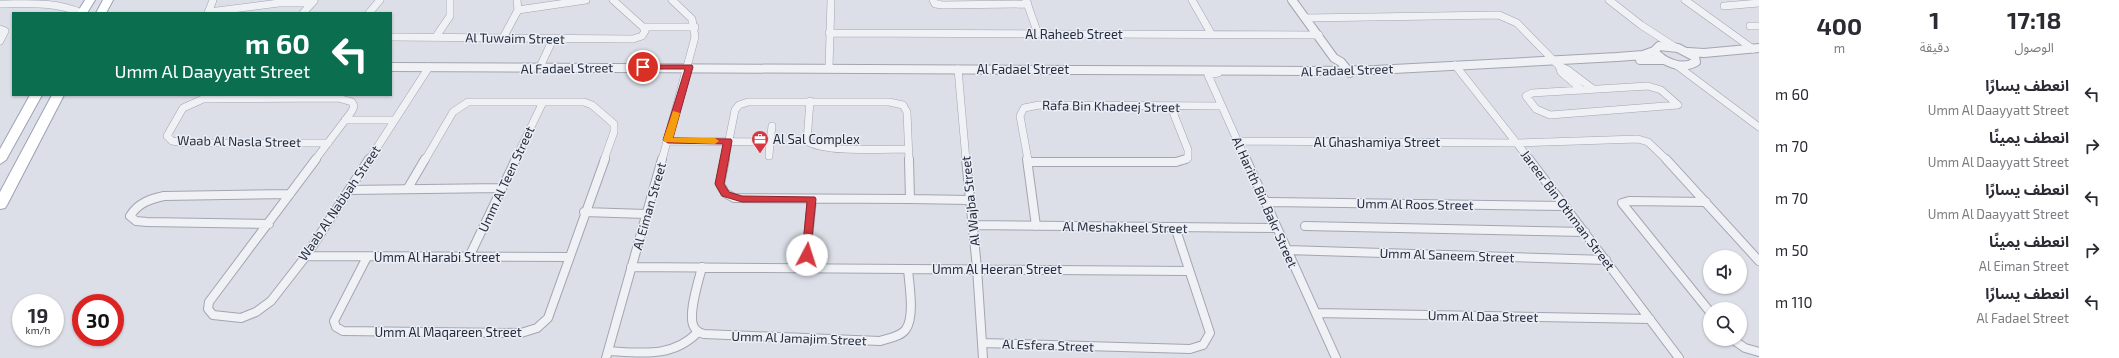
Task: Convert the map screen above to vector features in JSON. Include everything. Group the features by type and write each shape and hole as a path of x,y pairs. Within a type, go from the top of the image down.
{"main road":[{"path":"83,12 90,0"},
{"path":"102,12 108,0"},
{"path":"0,160 35,96"},
{"path":"0,205 57,96"}],"street":[{"path":"47,4 68,0"},
{"path":"213,0 208,12 238,11 279,1 313,1"},
{"path":"370,12 380,0"},
{"path":"435,38 450,16 450,0"},
{"path":"502,38 518,10 517,0"},
{"path":"518,10 586,0"},
{"path":"613,0 643,27 695,27 693,18 672,0"},
{"path":"794,73 826,70 829,68 831,0"},
{"path":"931,0 935,4 943,5 1027,2 1038,34"},
{"path":"1192,0 1212,35"},
{"path":"1292,0 1319,35 1334,58 1334,63 1345,73"},
{"path":"1609,0 1641,25 1677,48"},
{"path":"1685,0 1757,50"},
{"path":"304,12 313,1"},
{"path":"1724,6 1759,3"},
{"path":"0,4 47,4 65,6 80,12"},
{"path":"1306,18 1499,15 1517,23 1557,63 1592,89"},
{"path":"1641,25 1653,39 1654,50 1664,60"},
{"path":"1750,26 1759,26"},
{"name":"Al Tuwaim Street","path":"392,37 553,39 639,38 644,33 643,27"},
{"name":"Al Eiman Street","path":"695,27 696,35 689,69 646,214 607,354 672,351 690,341 698,332"},
{"path":"0,42 6,31 1,29"},
{"name":"Al Raheeb Street","path":"829,33 1319,35"},
{"path":"553,39 538,69 548,72 689,69 794,73 958,71 1208,75 1345,73 1557,63 1664,60 1674,64 1716,93 1759,127"},
{"path":"1607,61 1643,55 1662,46 1677,48 1688,52 1695,57 1695,72 1716,90 1716,93"},
{"path":"1688,52 1704,53 1757,50"},
{"path":"1674,64 1694,63 1707,58 1757,50"},
{"path":"1557,63 1560,70 1582,90"},
{"name":"Al Fadael Street","path":"392,67 538,69 550,67 732,70 737,67 958,71 1239,71 1345,73"},
{"name":"Waab Al Nabbah Street","path":"232,318 249,315 263,307 306,256 429,67"},
{"name":"Jareer Bin Othman Street","path":"1457,68 1517,143 1679,358"},
{"name":"Al Wajba Street","path":"958,71 969,200 977,268 983,358"},
{"path":"1208,75 1212,73 1239,71"},
{"name":"Al Harith Bin Bakr Street","path":"1208,75 1336,358"},
{"path":"1651,86 1662,90 1678,105 1550,115 1536,109 1526,96 1532,93 1582,90 1651,86"},
{"name":"Waab Al Nasla Street","path":"232,318 213,315 208,309 209,302 269,224 345,120 354,106 352,102 347,100 213,97 195,101 180,109 167,136 172,141 185,143 328,143"},
{"name":"Umm Al Maqareen Street","path":"367,257 337,312 334,321 336,327 343,331 530,332 548,318 568,257 614,132 614,124 612,120 592,105 584,102 476,101 463,104 457,108 408,188"},
{"path":"910,200 907,112 903,105 890,102 810,101 743,103 735,110 720,184 725,194 742,199 812,199 910,200 969,200"},
{"path":"810,101 806,137 807,141 811,144 825,148 908,149"},
{"name":"Umm Al Teen Street","path":"469,257 543,102"},
{"name":"Rafa Bin Khadeej Street","path":"1036,226 1028,162 1020,116 1024,108 1030,106 1222,106"},
{"path":"1028,162 1176,162 1183,160 1188,158 1188,150 1171,107"},
{"path":"345,120 394,120"},
{"path":"769,156 772,126"},
{"name":"Al Ghashamiya Street","path":"1238,141 1517,143 1625,139 1648,142 1656,148 1759,261"},
{"path":"668,140 770,142"},
{"path":"349,190 408,188 502,188"},
{"path":"269,224 147,222 136,220 130,216 133,210 140,204 150,199 164,196 290,194"},
{"path":"805,269 812,199"},
{"path":"1703,304 1625,209 1622,203 1629,200 1706,202"},
{"name":"Umm Al Roos Street","path":"1265,202 1565,206"},
{"path":"584,212 646,214"},
{"name":"Al Meshakheel Street","path":"972,225 1277,228"},
{"path":"1305,226 1585,232"},
{"name":"Al Esfera Street","path":"982,344 1190,350 1200,348 1209,340 1210,333 1174,227"},
{"name":"Umm Al Saneem Street","path":"1287,250 1606,260"},
{"name":"Umm Al Harabi Street","path":"306,256 568,257"},
{"path":"698,332 692,325 692,316 702,266"},
{"name":"Umm Al Heeran Street","path":"631,267 702,266 805,269 977,268 1189,271"},
{"name":"Umm Al Jamajim Street","path":"698,332 714,336 880,341 888,339 896,336 906,329 910,318 908,269"},
{"name":"Umm Al Daa Street","path":"1316,313 1650,319"},
{"path":"1741,346 1759,352"}],"slow traffic":[{"path":"676,113 668,140 715,141"}],"place":[{"name":"Al Sal Complex","path":"760,154"}],"route":[{"path":"643,67 689,67 668,140 728,141 720,184 725,194 732,198 742,199 812,199 807,255"}]}
